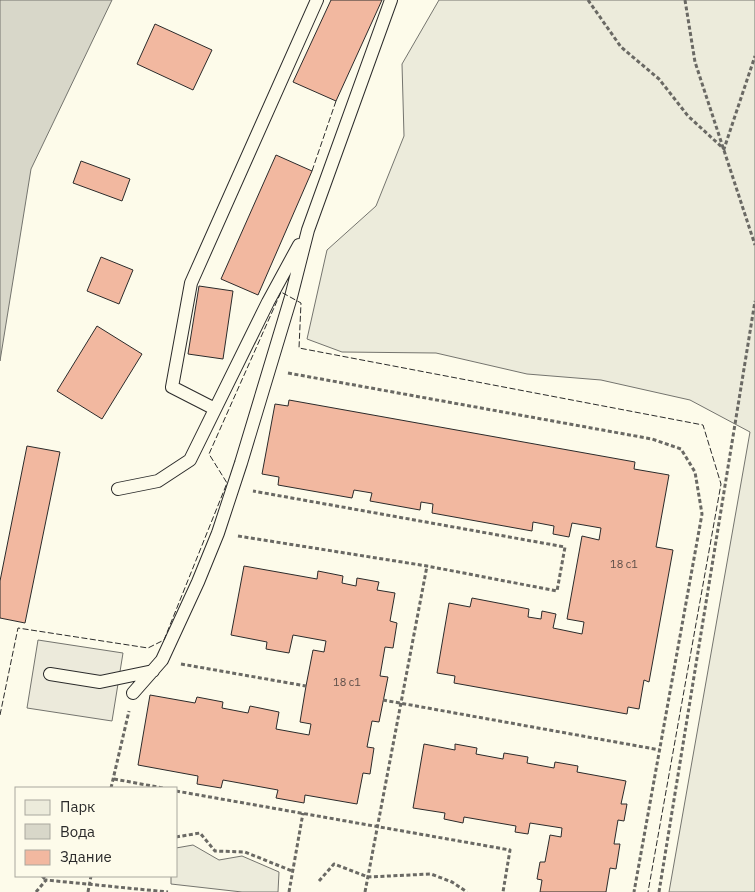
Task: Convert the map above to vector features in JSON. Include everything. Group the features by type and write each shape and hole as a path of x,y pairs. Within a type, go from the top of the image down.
{"lane":[{"path":"215,409 172,387 191,283 317,0"},
{"path":"133,693 162,660 218,533 291,297 308,230 391,0"},
{"path":"118,489 158,480 190,460 268,302 308,230"},
{"path":"50,674 100,682 153,671"}],"path":[{"path":"588,0 621,47 659,79 688,116 724,149"},
{"path":"684,0 695,62 755,245"},
{"path":"724,149 755,56"},
{"path":"660,892 755,301"},
{"path":"268,370 652,439 681,449 695,472 702,514 634,892"},
{"path":"218,533 427,566 557,591 565,546 233,487"},
{"path":"366,892 427,566"},
{"path":"162,660 306,686"},
{"path":"111,787 133,693"},
{"path":"383,700 660,750"},
{"path":"114,779 158,787"},
{"path":"178,791 510,850 503,892"},
{"path":"289,892 303,814"},
{"path":"178,836 200,833 215,852 246,852 292,871"},
{"path":"319,881 334,864 368,877 431,874 452,882 467,892"},
{"path":"43,877 46,880 168,892"},
{"path":"88,892 91,877"},
{"path":"36,892 46,880"}],"green space":[{"path":"439,0 755,0 755,892 669,892 750,432 690,400 601,380 527,374 436,353 342,352 307,339 327,250 376,206 404,136 402,64"},
{"path":"193,845 219,860 242,856 279,872 278,892 242,892 171,884 171,877 178,877 178,848"}],"shaded area":[{"path":"38,640 123,653 112,721 27,708"}],"water":[{"path":"0,0 112,0 31,169 0,361"}],"building":[{"path":"331,0 382,0 336,101 293,82"},
{"path":"155,24 212,50 193,90 137,64"},
{"path":"276,155 312,171 258,295 221,279"},
{"path":"81,161 130,179 122,201 73,183"},
{"path":"101,257 133,270 119,304 87,291"},
{"path":"199,286 233,291 223,359 188,354"},
{"path":"97,326 142,354 102,419 57,391"},
{"path":"289,400 635,462 634,469 669,475 656,547 673,550 649,682 644,680 639,709 628,707 627,714 454,683 455,676 437,673 449,603 470,607 472,598 529,609 528,617 541,619 542,611 556,614 553,628 582,634 584,622 567,619 582,536 599,540 601,528 572,523 569,537 553,534 554,526 533,522 532,531 432,513 433,504 421,502 420,510 370,501 372,493 354,490 352,498 278,485 279,477 262,474 275,404 288,406"},
{"path":"27,446 60,452 25,623 0,618 0,581"},
{"path":"244,566 317,579 318,571 343,576 342,583 356,586 357,578 379,582 377,590 395,593 390,621 397,623 393,648 385,647 380,676 388,677 379,722 372,721 367,747 374,748 370,774 363,773 357,804 305,795 304,803 276,798 278,790 223,780 221,788 197,784 198,776 138,765 150,695 195,703 197,697 223,702 222,708 248,713 250,706 279,712 276,729 309,735 311,724 300,722 306,686 313,650 324,652 326,641 293,635 289,653 266,649 267,642 231,635"},
{"path":"424,744 455,750 455,744 477,748 476,754 503,759 504,753 528,757 527,763 554,768 555,762 578,766 577,772 626,781 621,804 627,804 624,821 618,820 614,844 620,844 616,869 610,868 606,892 540,892 542,880 537,879 540,862 545,862 550,835 561,837 562,828 530,823 528,834 515,832 516,826 464,817 463,823 444,819 445,813 413,808"}],"fence":[{"path":"312,171 336,101"},
{"path":"0,715 18,628 148,648 164,640 227,483 209,454 281,292 301,303 299,348 703,425 721,484 648,892"}]}
